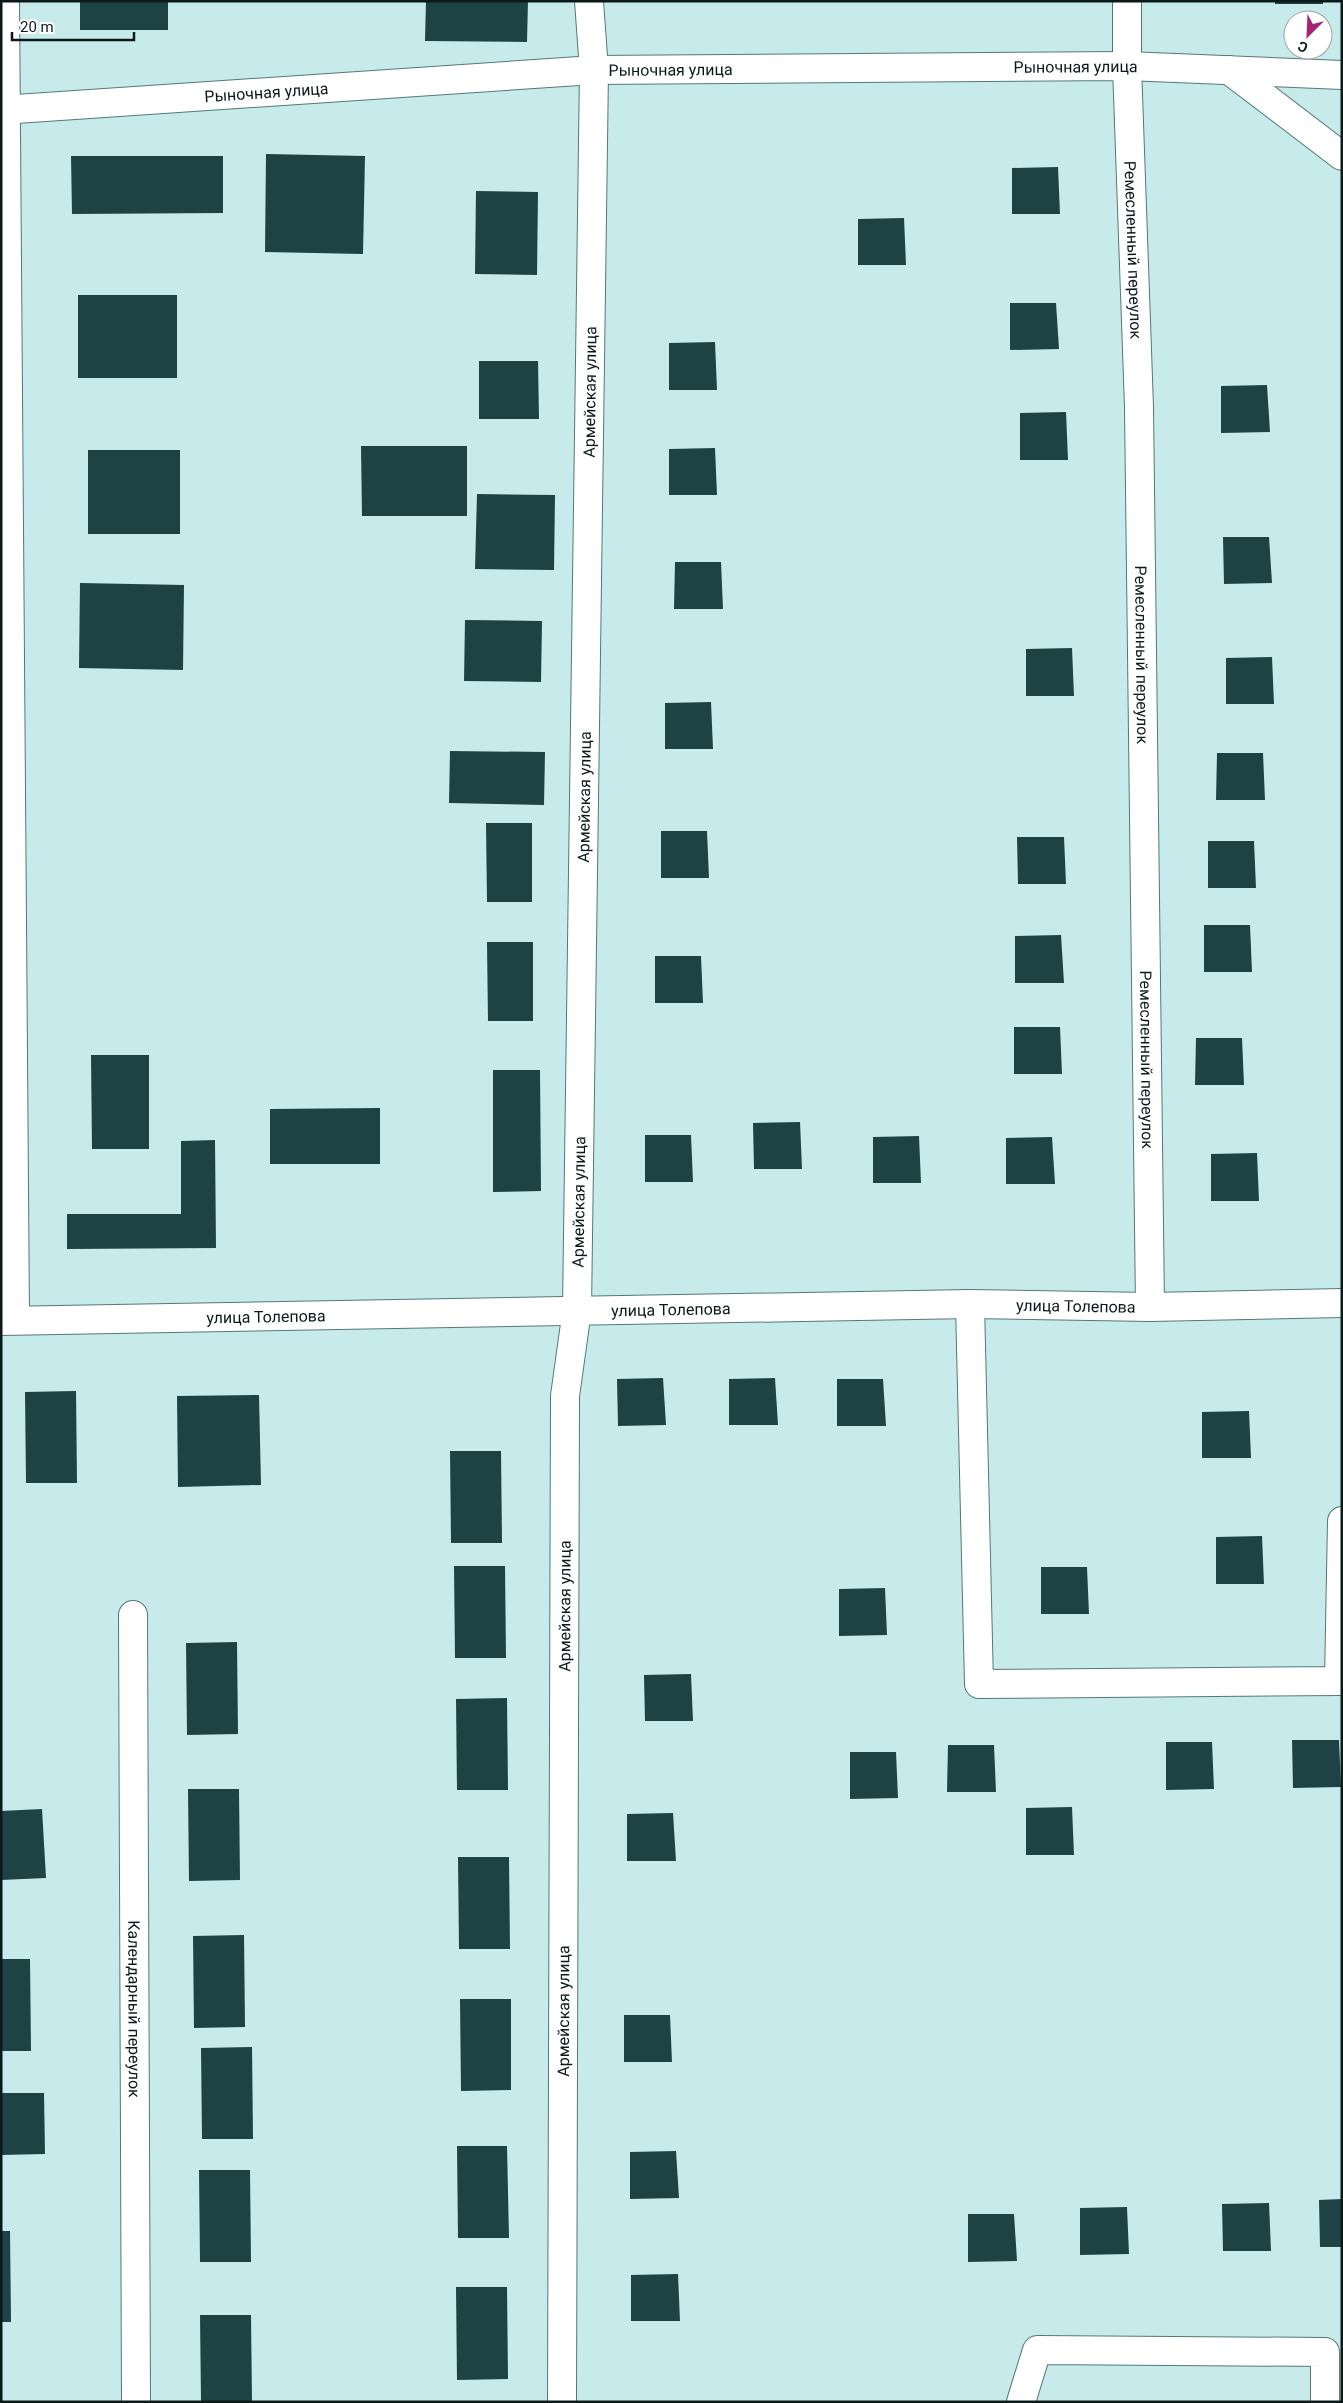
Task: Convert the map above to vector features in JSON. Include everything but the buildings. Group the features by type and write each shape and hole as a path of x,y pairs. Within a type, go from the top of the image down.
{"street":[{"path":"4,1 8,1321"},
{"name":"Армейская улица","path":"562,2402 565,1396 577,1310 594,70 589,1"},
{"name":"Ремесленный переулок","path":"1127,1 1127,66 1139,406 1150,1307"},
{"name":"Рыночная улица","path":"3,110 594,70 1127,66 1342,74"},
{"path":"1229,70 1342,156"},
{"name":"улица Толепова","path":"8,1321 970,1304 1150,1307 1342,1303"},
{"path":"970,1304 979,1684 1340,1681 1342,1521"},
{"name":"Календарный переулок","path":"133,1614 136,2402"},
{"path":"1021,2402 1037,2350 1325,2352 1325,2402"}]}
